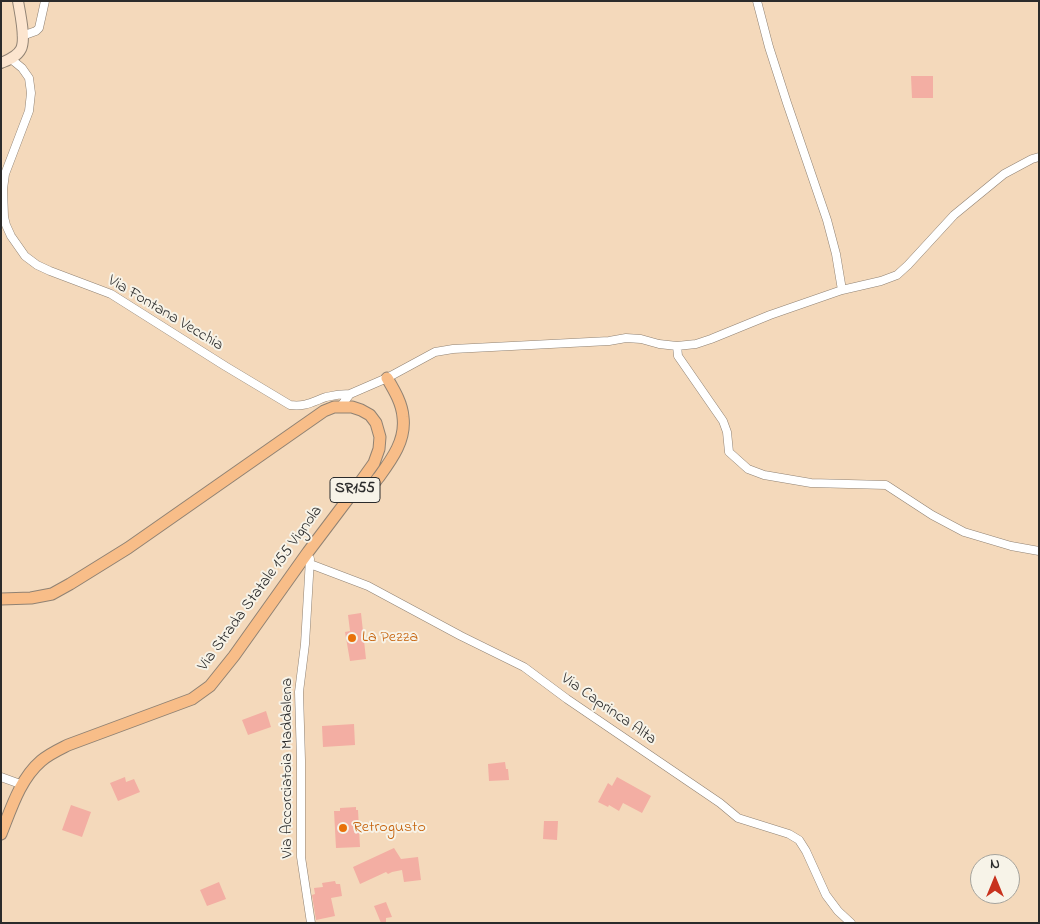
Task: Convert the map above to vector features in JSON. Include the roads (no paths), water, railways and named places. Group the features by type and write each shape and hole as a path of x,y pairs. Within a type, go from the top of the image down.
{"main road":[{"path":"6,61 21,50 23,43 18,1"},
{"path":"354,491 371,488 392,460 404,431 403,416 398,397 387,378"},
{"path":"1,599 13,600 52,594 70,584 128,548 324,411 341,406"},
{"name":"Via Strada Statale 155 Vignola","path":"1,834 15,799 31,772 53,752 192,699 210,686 234,656 309,558 374,463 379,449 380,437 376,424 370,415 361,410 341,406"}],"street":[{"path":"22,36 39,28 45,1"},
{"path":"757,1 769,47 827,220 836,254 842,290"},
{"name":"Via Fontana Vecchia","path":"6,61 22,68 28,78 31,93 29,111 5,174 3,190 4,217 9,230 26,256 37,265 50,271 111,294 225,366 290,404 306,405 327,397 350,394"},
{"path":"341,406 350,394 387,378 435,352 453,349 609,341 626,338 677,346 696,344 770,315 842,290 882,281 897,275 908,266 954,215 1004,174 1039,157"},
{"path":"677,346 678,356 723,421 728,432 729,452 748,470 764,475 811,483 886,485 932,515 964,532 1011,546 1039,551"},
{"name":"Via Accorciatoia Maddalena","path":"309,558 299,692 302,760 301,857 312,923"},
{"name":"Via Caprinca Alta","path":"309,558 368,586 461,636 524,667 567,699 720,803 738,818 789,834 799,840 826,895 850,923"},
{"path":"1,777 23,785"}],"place":[{"name":"La Pezza","path":"352,638"},
{"name":"Retrogusto","path":"343,828"}]}
